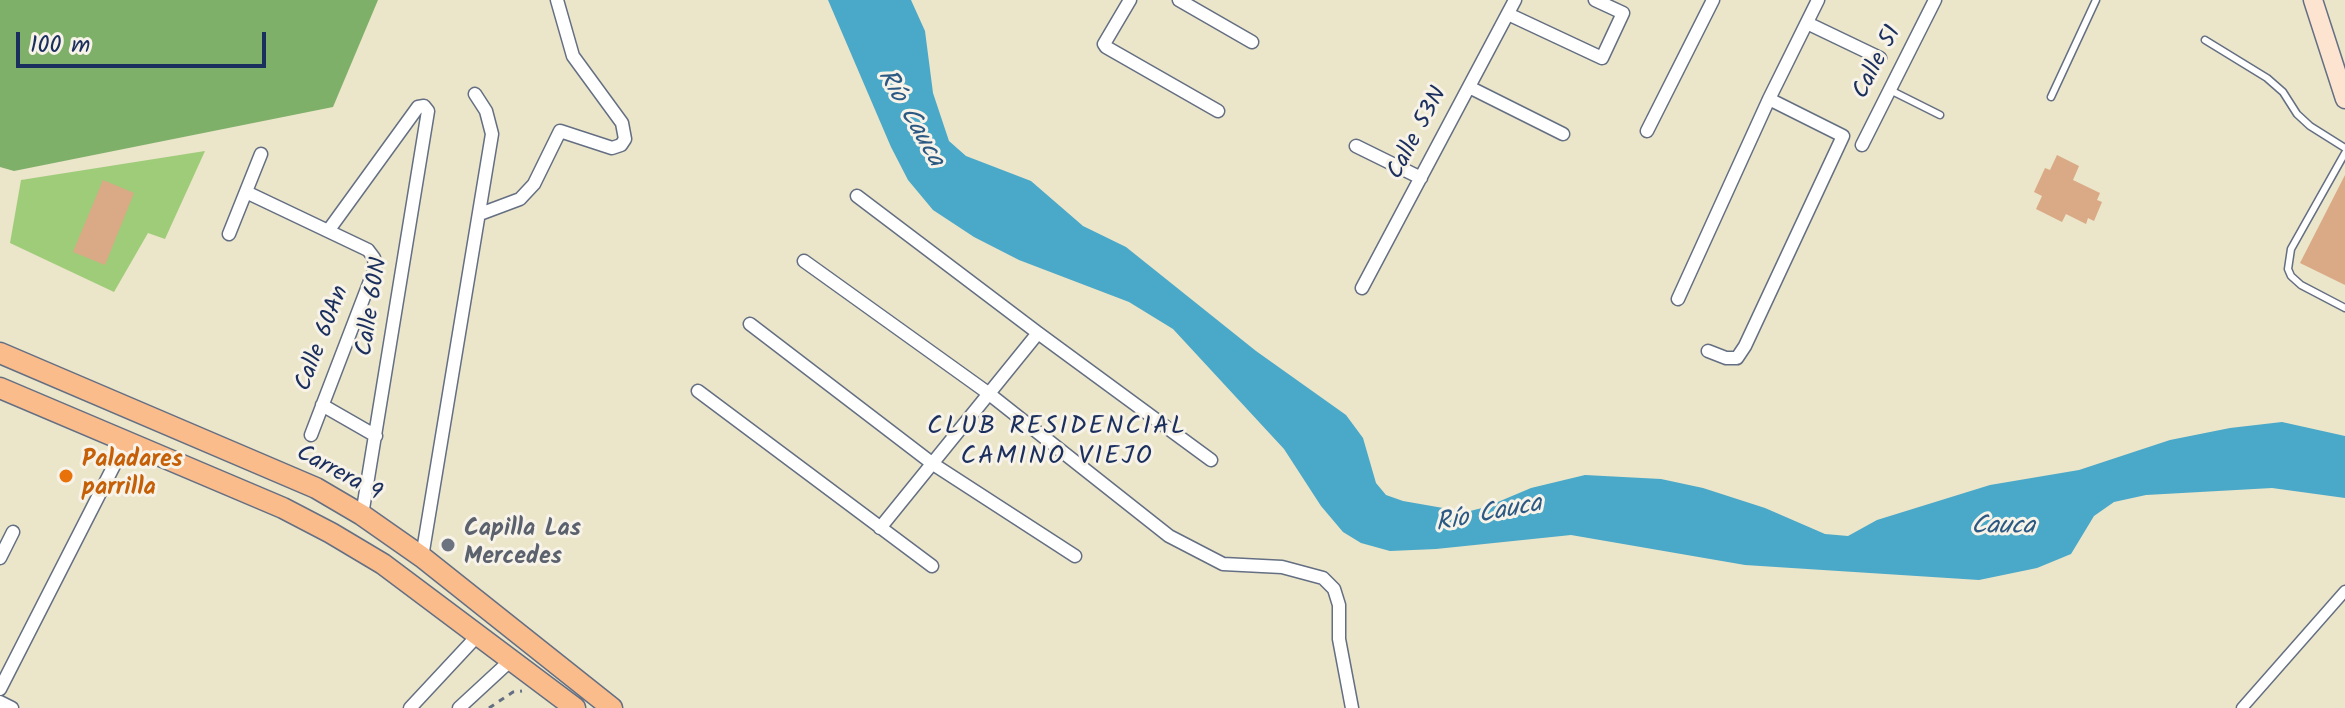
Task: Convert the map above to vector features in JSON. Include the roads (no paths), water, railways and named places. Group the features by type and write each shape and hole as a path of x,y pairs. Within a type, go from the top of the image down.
{"main road":[{"path":"2313,0 2345,99"},
{"name":"Carrera 9","path":"0,353 316,488 362,515 422,557 612,708"},
{"path":"0,388 283,508 331,533 383,564 575,708"}],"street":[{"path":"480,214 520,199 534,184 560,131 612,148 621,145 625,139 622,123 573,56 557,0"},
{"path":"1130,0 1104,44 1106,47 1218,111"},
{"path":"1179,0 1252,42"},
{"name":"Calle 53N","path":"1362,288 1515,0"},
{"path":"1508,14 1602,58 1623,13 1595,0"},
{"path":"1647,131 1713,0"},
{"path":"1678,299 1818,0"},
{"name":"Calle 51","path":"1862,145 1935,0"},
{"path":"1807,23 1880,58"},
{"path":"1469,87 1563,134"},
{"path":"422,557 492,134 486,111 475,94"},
{"path":"1708,351 1726,358 1737,358 1745,346 1843,136 1769,99"},
{"name":"Calle 60N","path":"328,231 418,107 424,106 428,111 362,515"},
{"path":"1356,146 1421,178"},
{"path":"229,234 261,154"},
{"path":"246,192 328,231"},
{"path":"857,196 1211,460"},
{"name":"Calle 60An","path":"311,435 375,268 374,258 368,250 328,231"},
{"path":"804,261 988,393 1169,536 1223,564 1282,567 1323,578 1334,589 1339,605 1339,639 1352,708"},
{"path":"750,324 933,464 1075,556"},
{"path":"880,528 1038,333"},
{"path":"698,391 932,566"},
{"path":"322,405 376,436"},
{"path":"0,689 127,440"},
{"path":"0,558 13,532"},
{"path":"2242,708 2345,591"},
{"path":"410,708 479,634"},
{"path":"459,708 511,660"},
{"path":"0,702 12,708"}],"lane":[{"path":"2051,97 2096,0"},
{"path":"2205,40 2267,78 2283,92 2297,114 2345,150 2291,249 2288,269 2301,285 2345,308"},
{"path":"1890,90 1940,115"}],"water":[{"name":"Cauca","path":"828,0 911,0 925,31 933,93 949,141 966,156 1031,181 1083,226 1126,247 1256,351 1346,415 1363,438 1376,483 1386,495 1403,501 1466,512 1531,488 1585,475 1661,479 1703,488 1765,508 1825,534 1848,536 1877,520 1990,485 2079,470 2170,440 2282,422 2345,436 2345,498 2272,488 2146,495 2114,502 2094,516 2071,554 2037,568 1979,580 1745,565 1571,535 1390,551 1361,543 1343,532 1321,506 1284,449 1173,329 1129,302 1019,260 974,237 933,210 908,180 891,147"}],"place":[{"name":"Paladares parrilla","path":"66,476"},
{"name":"Capilla Las Mercedes","path":"448,545"}],"district":[{"name":"CLUB RESIDENCIAL CAMINO VIEJO","path":"1057,444"}],"water label":[{"name":"Río Cauca","path":"909,119"},
{"name":"Río Cauca","path":"1489,516"}]}
